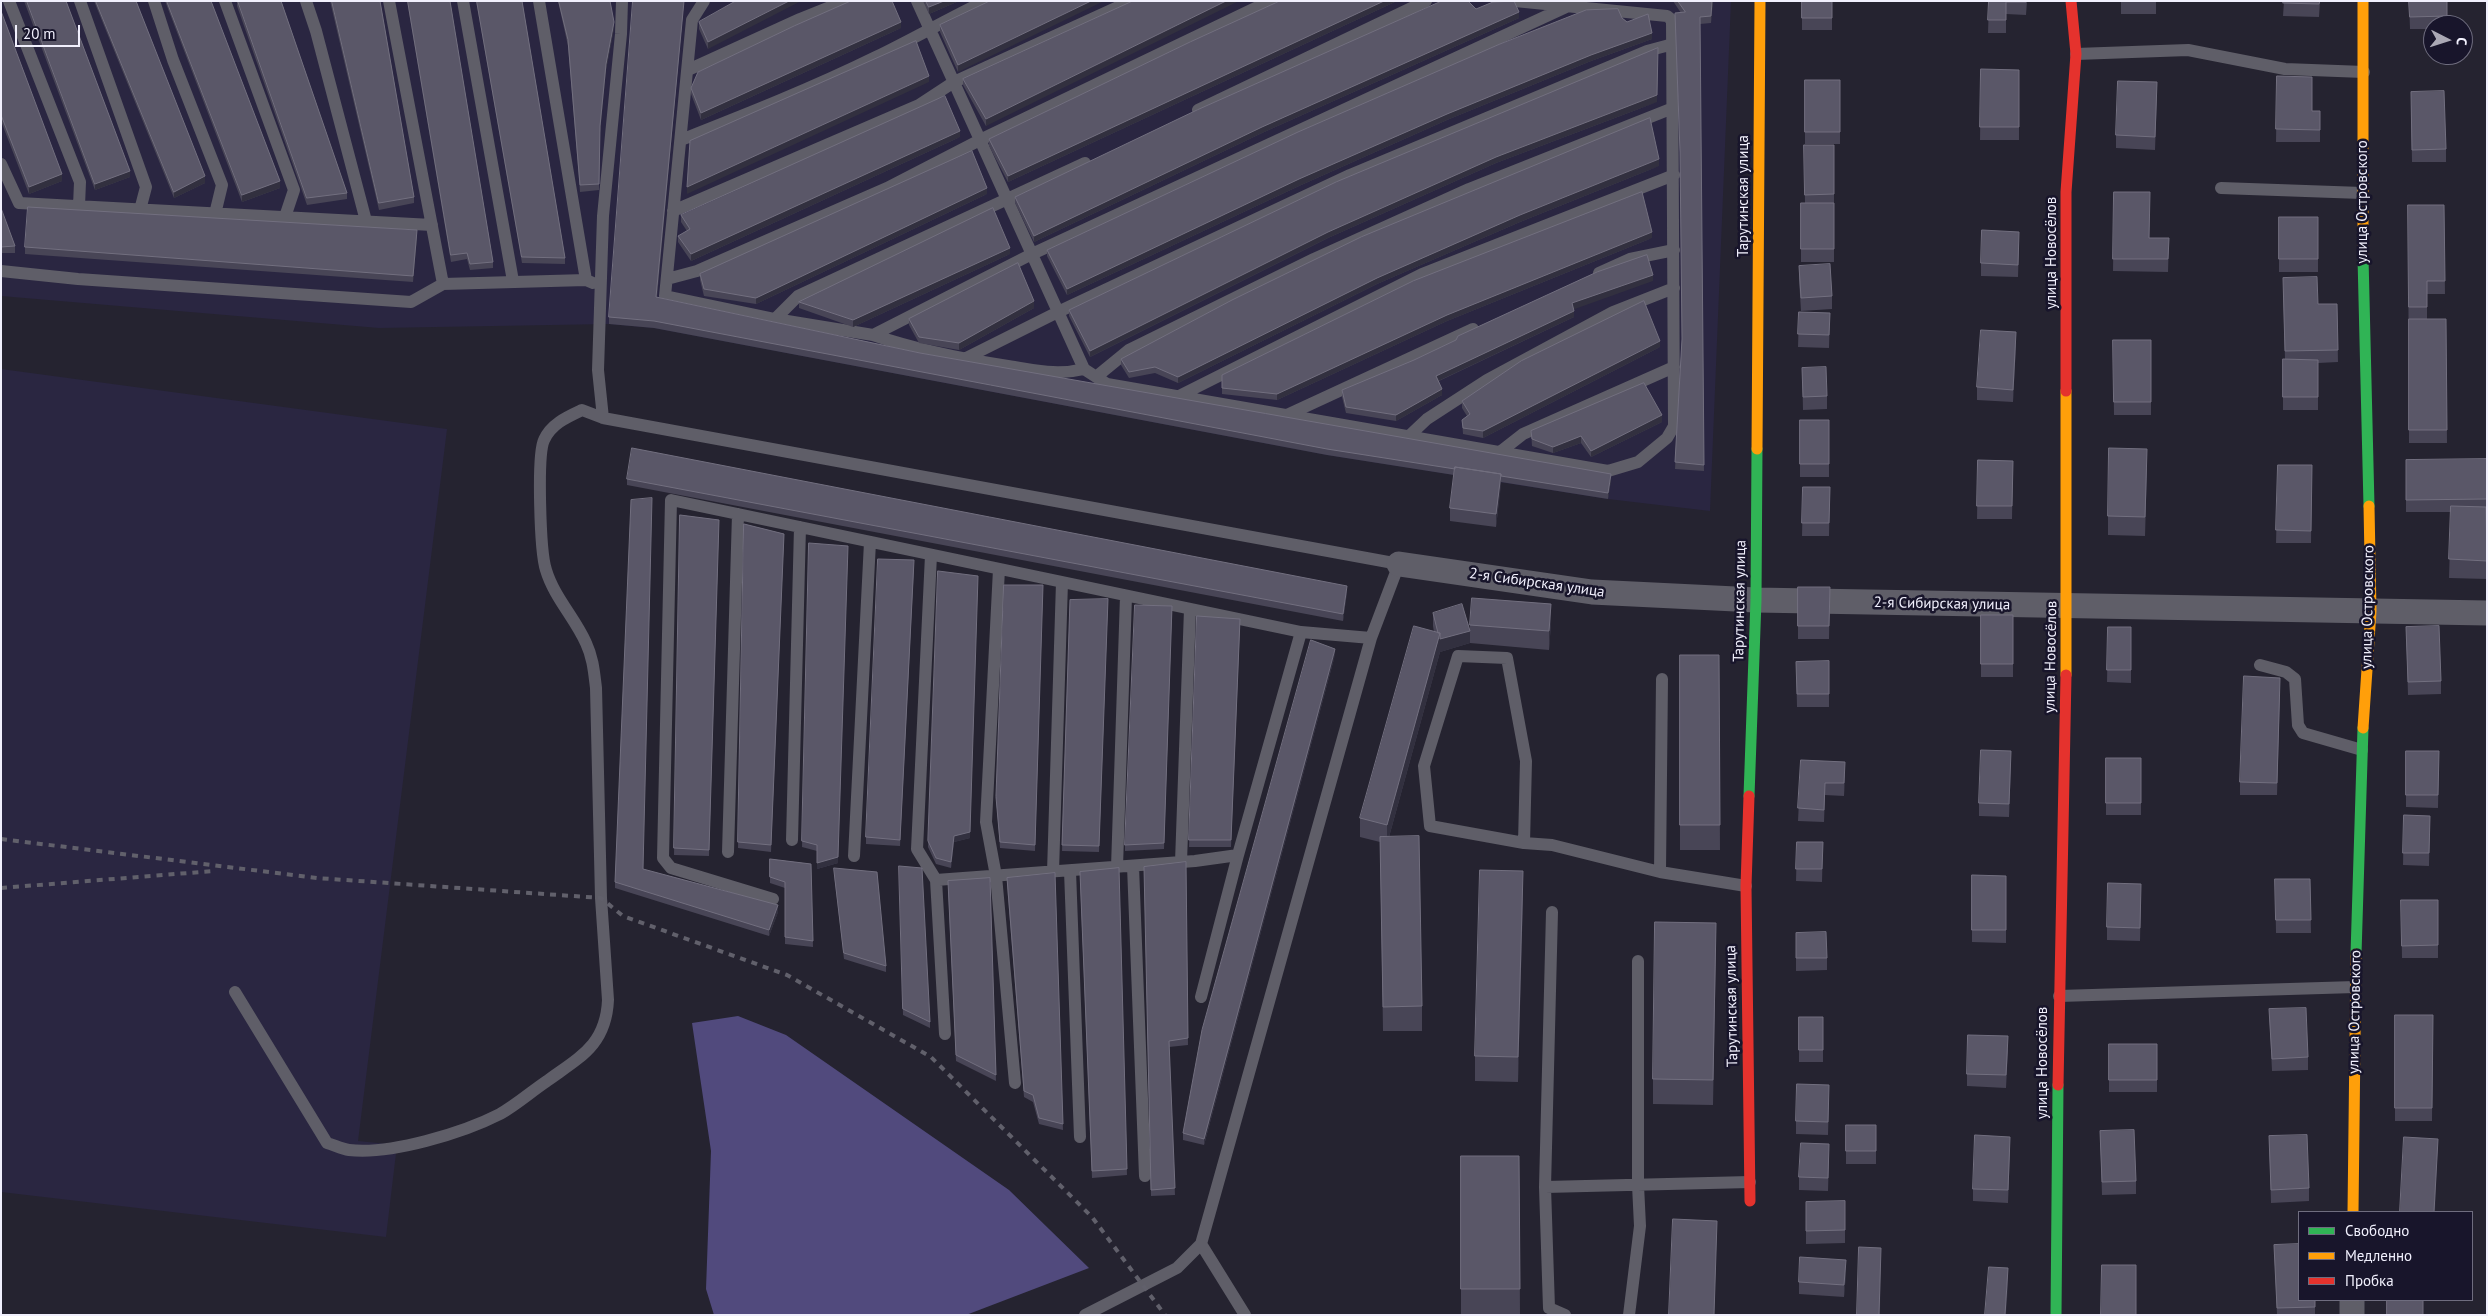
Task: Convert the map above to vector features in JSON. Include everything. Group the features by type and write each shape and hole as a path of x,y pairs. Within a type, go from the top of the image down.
{"street":[{"name":"Тарутинская улица","path":"1750,1201 1746,886 1756,600 1760,1"},
{"name":"улица Новосёлов","path":"2056,1315 2059,996 2067,607 2066,192 2076,54 2071,1"},
{"name":"улица Островского","path":"2353,1211 2355,987 2362,750 2371,611 2362,193 2363,1"},
{"name":"2-я Сибирская улица","path":"1399,564 1592,592 1756,600 2487,613"},
{"path":"2352,1301 2352,1315"}],"lane":[{"path":"9,1 80,182 79,206"},
{"path":"80,1 146,187 140,210"},
{"path":"154,1 173,60 222,186 215,214"},
{"path":"225,1 294,190 285,217"},
{"path":"306,1 316,31 366,221"},
{"path":"389,1 443,284"},
{"path":"463,1 513,281"},
{"path":"539,1 586,280"},
{"path":"603,418 598,370 603,216 621,34 622,1"},
{"path":"704,1 692,20 665,296 775,319 873,335 909,347 964,359 1064,374 1084,370"},
{"path":"688,70 800,19 845,1"},
{"path":"917,1 1084,370 1107,384 1608,471 1638,462 1667,438 1674,426 1672,20 1667,16 1515,1"},
{"path":"681,140 766,106 852,68 985,1"},
{"path":"674,211 918,105 954,82 1131,1"},
{"path":"667,280 697,271 887,188 980,140 1270,1"},
{"path":"1185,116 1426,1"},
{"path":"873,335 1032,254 1568,6"},
{"path":"964,359 1058,312 1350,175 1638,55 1673,44"},
{"path":"2076,54 2188,50 2285,69 2364,72"},
{"path":"1096,377 1129,350 1314,258 1469,189 1673,108"},
{"path":"775,319 798,296 1096,158"},
{"path":"1,164 19,203 432,225"},
{"path":"1179,396 1422,274 1674,175"},
{"path":"2221,188 2362,193"},
{"path":"1588,277 1630,259 1674,250"},
{"path":"1,271 78,279 412,302 443,284 586,280 601,286"},
{"path":"1409,436 1427,419 1487,380 1613,312 1674,288"},
{"path":"1287,415 1482,325"},
{"path":"1500,452 1523,434 1674,367"},
{"path":"235,992 327,1143 348,1150 379,1150 441,1136 500,1114 588,1052 600,1036 607,1017 608,1000 601,898 596,688 593,661 586,642 558,598 546,570 541,530 543,440 559,421 582,410 603,418 1399,564 1371,638 1201,1244 1177,1268 1085,1315"},
{"path":"773,898 671,868 664,858 671,500 1301,632 1371,638"},
{"path":"728,852 738,514"},
{"path":"792,840 800,527"},
{"path":"854,856 870,542"},
{"path":"931,555 917,849 936,880 945,1034"},
{"path":"999,569 986,822 996,876 1014,1084"},
{"path":"1053,872 1062,582"},
{"path":"1117,867 1126,596"},
{"path":"1181,862 1190,609"},
{"path":"1201,997 1238,855 1301,632"},
{"path":"1524,843 1526,761 1507,658 1458,656 1424,766 1430,826 1524,843 1552,845 1660,872 1746,886"},
{"path":"2260,665 2286,672 2295,679 2298,725 2303,733 2362,750"},
{"path":"1660,872 1662,679"},
{"path":"936,880 1133,866 1238,855"},
{"path":"1133,866 1145,1176"},
{"path":"1070,871 1080,1137"},
{"path":"1552,912 1544,1187 1549,1308 1565,1315"},
{"path":"1629,1315 1640,1226 1638,1185 1638,961"},
{"path":"2059,996 2355,987"},
{"path":"1544,1187 1750,1182"},
{"path":"1201,1244 1244,1315"}],"shaded area":[{"path":"1,1 1731,1 1710,511 1608,499 1327,455 654,328 609,324 379,328 1,296"},
{"path":"1,369 447,429 358,1141 397,1145 386,1237 1,1192"},
{"path":"738,1016 786,1035 1009,1190 1089,1268 966,1315 714,1315 706,1289 711,1151 692,1023"}],"building":[{"path":"27,1 66,1 130,171 95,184"},
{"path":"96,1 136,1 205,176 174,192"},
{"path":"167,1 211,1 280,181 242,195"},
{"path":"238,1 281,1 347,193 307,198"},
{"path":"332,1 380,1 414,197 379,203"},
{"path":"408,1 450,1 493,262 470,264 467,253 451,255"},
{"path":"477,1 522,1 565,258 522,257"},
{"path":"559,1 610,1 614,22 606,64 600,126 599,184 580,185 568,40"},
{"path":"633,1 684,1 656,297 920,353 1611,474 1608,493 1501,476 1501,474 1455,467 1455,469 1327,449 654,321 609,317"},
{"path":"736,1 789,1 708,42 699,22"},
{"path":"851,1 892,1 901,22 701,113 691,88 698,72"},
{"path":"926,1 944,1 929,7"},
{"path":"990,1 1091,1 958,65 940,25"},
{"path":"1133,1 1226,1 986,119 963,79"},
{"path":"1280,1 1384,1 1008,176 989,139 1190,42"},
{"path":"1442,1 1468,1 1476,9 1493,2 1514,1 1519,12 1262,127 1034,236 1015,197 1197,110"},
{"path":"1678,1 1712,1 1711,16 1700,17 1704,465 1675,462 1682,339 1680,152 1675,13 1685,12"},
{"path":"1802,1 1832,1 1832,18 1802,18"},
{"path":"1989,1 2026,2 2006,2 2006,20 1988,20"},
{"path":"2284,1 2320,1 2319,4 2283,3"},
{"path":"2409,1 2447,1 2447,15 2410,17"},
{"path":"1618,9 1622,18 1627,22 1648,14 1652,33 1591,55 1447,114 1299,179 1067,289 1047,250 1298,132 1500,44 1586,10"},
{"path":"1,11 62,174 29,187 1,115"},
{"path":"916,41 929,76 687,187 690,141"},
{"path":"1658,48 1657,95 1496,157 1328,232 1090,351 1069,310 1336,182"},
{"path":"1981,69 2019,70 2019,127 1980,127"},
{"path":"2277,76 2312,77 2312,111 2320,111 2320,130 2276,129"},
{"path":"1805,80 1840,80 1840,132 1805,132"},
{"path":"2118,81 2157,82 2155,137 2116,135"},
{"path":"2444,91 2446,149 2412,150 2411,92"},
{"path":"945,96 960,131 691,254 678,236 690,229 681,215"},
{"path":"1650,118 1659,159 1520,215 1377,278 1178,377 1155,367 1129,372 1121,359 1232,300 1361,237"},
{"path":"1804,145 1834,145 1834,194 1805,195"},
{"path":"972,151 987,188 756,298 704,289 700,274"},
{"path":"1642,192 1652,232 1447,315 1277,394 1222,388 1222,375 1413,281"},
{"path":"2114,192 2150,192 2149,238 2169,238 2168,259 2113,259"},
{"path":"1801,203 1834,203 1834,249 1801,249"},
{"path":"2408,205 2444,205 2445,281 2427,281 2427,307 2409,307"},
{"path":"28,207 417,230 413,276 25,247"},
{"path":"1,208 15,246 1,247"},
{"path":"993,208 1010,248 853,320 799,302"},
{"path":"2279,217 2318,217 2318,259 2279,259"},
{"path":"1982,230 2019,232 2018,265 1981,263"},
{"path":"1647,255 1653,275 1572,303 1574,311 1436,376 1442,389 1396,415 1346,407 1342,390 1414,360 1456,340 1458,336 1597,272"},
{"path":"1018,263 1034,301 959,343 919,337 909,319"},
{"path":"1830,264 1832,296 1801,298 1799,266"},
{"path":"2317,277 2318,304 2337,304 2338,350 2285,351 2283,278"},
{"path":"1644,301 1660,341 1483,431 1463,428 1462,420 1470,414 1462,401 1521,361"},
{"path":"1799,312 1830,313 1829,335 1798,334"},
{"path":"2409,319 2446,319 2447,430 2409,430"},
{"path":"1981,330 2016,332 2013,390 1977,387"},
{"path":"2113,340 2151,340 2151,402 2114,402"},
{"path":"2283,359 2318,360 2318,397 2283,397"},
{"path":"1826,367 1827,396 1803,397 1802,368"},
{"path":"1644,383 1662,415 1591,451 1581,436 1553,447 1532,439 1531,431"},
{"path":"1800,420 1829,420 1829,464 1800,464"},
{"path":"632,448 1347,586 1343,614 627,479"},
{"path":"2109,448 2147,449 2145,517 2108,516"},
{"path":"2487,459 2487,499 2406,500 2406,460"},
{"path":"1978,460 2013,461 2012,506 1977,506"},
{"path":"2278,465 2312,465 2311,531 2276,530"},
{"path":"1455,467 1501,474 1496,514 1450,508"},
{"path":"1803,487 1830,487 1829,523 1802,523"},
{"path":"652,498 643,869 778,905 769,930 615,882 631,500"},
{"path":"2451,506 2486,507 2487,561 2449,559"},
{"path":"680,515 719,520 709,850 674,848"},
{"path":"744,524 784,534 771,845 738,842"},
{"path":"809,543 848,546 838,857 817,863 817,845 802,841"},
{"path":"878,559 914,560 900,840 866,837"},
{"path":"938,571 978,576 970,832 954,836 951,862 936,858 928,841"},
{"path":"1004,585 1043,585 1035,845 1000,842 996,797"},
{"path":"1798,587 1830,587 1829,626 1798,626"},
{"path":"1472,598 1551,604 1549,631 1470,625"},
{"path":"1108,599 1099,846 1062,845 1070,600"},
{"path":"1462,604 1470,631 1440,639 1440,633 1438,633 1433,613"},
{"path":"1135,605 1172,606 1164,843 1125,845"},
{"path":"1981,615 2013,615 2013,664 1981,664"},
{"path":"1197,616 1240,619 1231,840 1189,840"},
{"path":"1414,626 1440,633 1387,825 1360,818"},
{"path":"2439,626 2441,681 2408,682 2406,627"},
{"path":"2108,627 2131,627 2131,670 2107,670"},
{"path":"1311,640 1335,649 1204,1139 1183,1133 1202,1030"},
{"path":"1680,655 1719,655 1720,825 1680,825"},
{"path":"1829,661 1829,694 1797,694 1796,662"},
{"path":"2244,676 2280,678 2277,783 2240,782"},
{"path":"1981,750 2011,751 2009,804 1979,803"},
{"path":"2406,751 2439,751 2438,795 2406,795"},
{"path":"2106,758 2141,758 2141,803 2106,803"},
{"path":"1801,760 1845,762 1844,783 1825,783 1824,810 1798,808"},
{"path":"2404,815 2430,816 2429,853 2403,853"},
{"path":"1419,836 1422,1006 1383,1007 1380,837"},
{"path":"1797,842 1823,842 1822,869 1796,869"},
{"path":"770,859 811,864 813,941 785,937 785,882 770,877"},
{"path":"1186,862 1188,1038 1169,1041 1175,1188 1151,1190 1144,867"},
{"path":"899,866 922,868 930,1022 903,1009"},
{"path":"834,868 877,872 886,966 844,953"},
{"path":"1119,868 1127,1169 1092,1171 1080,872"},
{"path":"1480,870 1523,871 1518,1057 1475,1056"},
{"path":"1055,873 1063,1124 1039,1118 1033,1095 1024,1091 1007,878"},
{"path":"1972,875 2006,876 2006,930 1972,930"},
{"path":"990,878 996,1075 956,1055 948,881"},
{"path":"2275,879 2310,879 2311,920 2276,920"},
{"path":"2108,883 2141,884 2140,928 2107,927"},
{"path":"2401,900 2438,900 2438,945 2402,946"},
{"path":"1655,922 1716,923 1713,1080 1653,1079"},
{"path":"1826,932 1827,958 1796,958 1796,933"},
{"path":"2306,1008 2308,1057 2272,1059 2269,1009"},
{"path":"2395,1015 2433,1015 2432,1108 2395,1108"},
{"path":"1799,1017 1823,1017 1823,1050 1799,1050"},
{"path":"1968,1035 2008,1036 2006,1075 1967,1074"},
{"path":"2109,1044 2157,1044 2157,1080 2109,1080"},
{"path":"1797,1084 1829,1085 1828,1122 1796,1121"},
{"path":"1846,1125 1876,1125 1876,1151 1846,1151"},
{"path":"2134,1130 2136,1181 2102,1182 2100,1131"},
{"path":"1975,1135 2010,1137 2008,1190 1973,1189"},
{"path":"2307,1135 2309,1188 2271,1190 2269,1136"},
{"path":"2404,1137 2438,1139 2434,1211 2400,1211"},
{"path":"1801,1143 1829,1144 1828,1178 1799,1177"},
{"path":"1461,1156 1519,1156 1520,1289 1461,1289"},
{"path":"1845,1201 1845,1230 1806,1231 1806,1202"},
{"path":"1673,1219 1717,1221 1714,1315 1669,1315"},
{"path":"2298,1244 2298,1301 2315,1301 2315,1307 2277,1308 2274,1245"},
{"path":"1859,1247 1881,1248 1879,1315 1857,1315"},
{"path":"1800,1257 1846,1260 1844,1285 1799,1282"},
{"path":"2102,1265 2136,1265 2136,1315 2101,1315"},
{"path":"1989,1267 2008,1268 2005,1315 1985,1315"},
{"path":"2387,1301 2423,1301 2423,1315 2387,1315"}],"railway":[{"path":"1,839 317,878 601,898 623,916 787,975 931,1057 1092,1217 1165,1315"},
{"path":"1,888 213,871"}],"traffic: fast":[{"path":"2363,257 2369,506"},
{"path":"1749,796 1756,600 1757,449"},
{"path":"2356,954 2363,728"},
{"path":"2056,1315 2058,1085"}],"traffic: slow":[{"path":"1757,449 1760,1"},
{"path":"2363,1 2363,257"},
{"path":"2066,391 2066,675"},
{"path":"2363,728 2371,611 2369,506"},
{"path":"2353,1211 2356,954"}],"traffic: jam":[{"path":"2066,391 2066,192 2076,54 2071,1"},
{"path":"2058,1085 2066,675"},
{"path":"1749,796 1746,886 1750,1201"}]}
